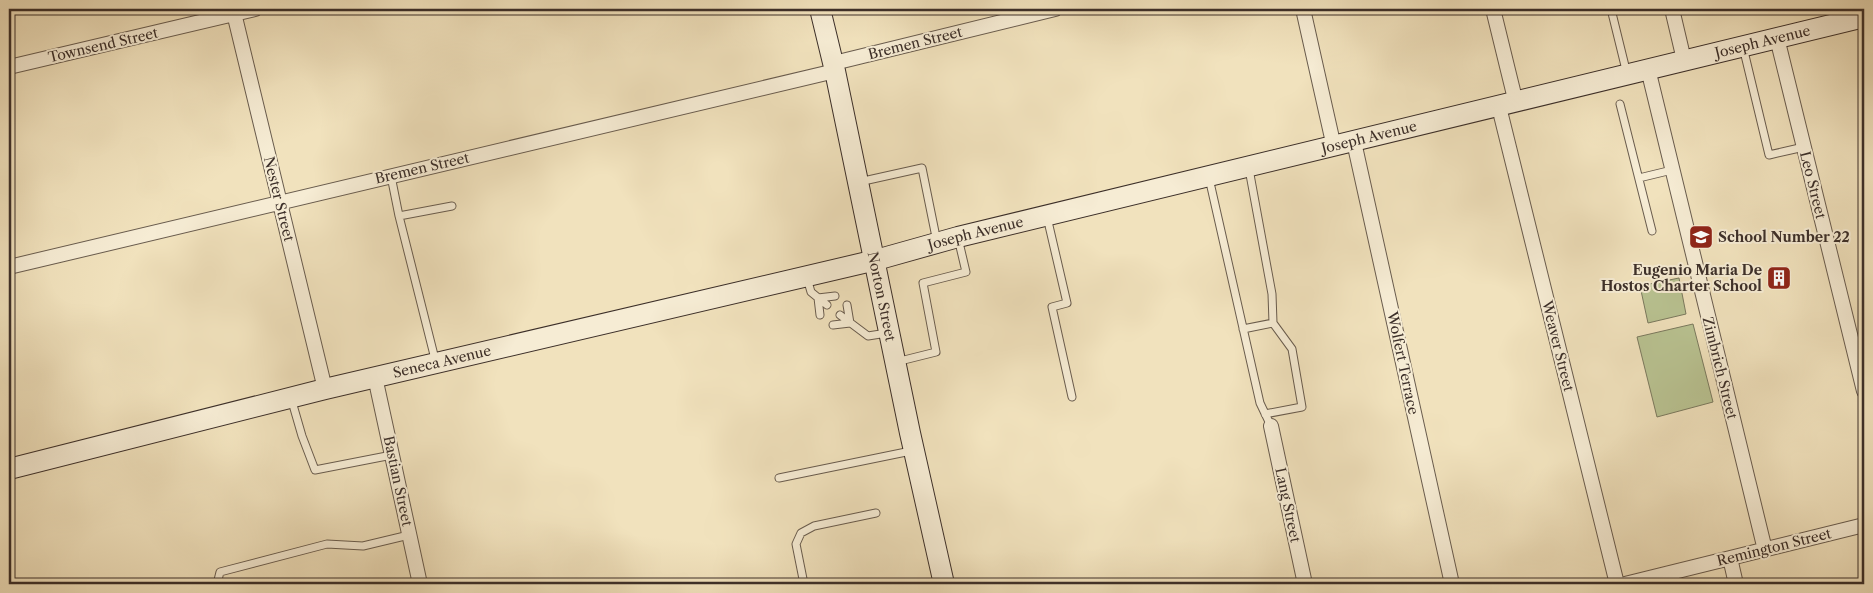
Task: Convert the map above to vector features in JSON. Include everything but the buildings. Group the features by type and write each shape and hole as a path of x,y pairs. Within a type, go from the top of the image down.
{"main road":[{"name":"Norton Street","path":"820,9 835,67 914,450 944,584"},
{"name":"Joseph Avenue","path":"876,260 937,243 1777,38 1852,16"},
{"name":"Seneca Avenue","path":"9,469 325,389 876,260"}],"street":[{"name":"Townsend Street","path":"9,67 233,11 255,9"},
{"name":"Bremen Street","path":"9,267 835,67 1055,9"},
{"path":"1303,9 1334,147"},
{"name":"Weaver Street","path":"1493,9 1507,105 1617,584"},
{"path":"1672,9 1684,60"},
{"name":"Nester Street","path":"233,11 325,389"},
{"name":"Leo Street","path":"1777,38 1864,391"},
{"name":"Zimbrich Street","path":"1648,69 1765,550"},
{"name":"Wolfert Terrace","path":"1354,142 1452,584"},
{"name":"Bastian Street","path":"375,377 420,584"},
{"name":"Lang Street","path":"1268,420 1305,584"},
{"name":"Remington Street","path":"1625,584 1864,525"},
{"path":"1730,558 1736,584"}],"lane":[{"path":"1611,9 1627,74"},
{"path":"1743,46 1769,155 1804,147"},
{"path":"1620,104 1652,231"},
{"path":"859,182 922,168 937,243"},
{"path":"1208,178 1260,403 1268,420 1302,408 1292,349 1273,323 1272,294 1249,168"},
{"path":"1639,178 1672,170"},
{"path":"391,176 398,216 436,363"},
{"path":"398,216 452,206"},
{"path":"1047,216 1067,303 1052,307 1072,397"},
{"path":"896,362 936,352 922,283 966,272 958,238"},
{"path":"807,276 811,292 827,305"},
{"path":"818,298 835,296"},
{"path":"818,298 820,315"},
{"path":"847,305 850,323"},
{"path":"840,315 868,336 890,332"},
{"path":"833,325 850,323"},
{"path":"1243,328 1273,323"},
{"path":"290,398 315,470 392,455"},
{"path":"779,478 914,450"},
{"path":"804,584 796,544 801,533 814,526 876,513"},
{"path":"217,584 220,572 327,544 363,546 410,535"}],"green space":[{"path":"1679,278 1686,314 1648,323 1640,286"},
{"path":"1693,324 1713,402 1657,417 1637,337"}],"place":[{"name":"School Number 22","path":"1701,237"},
{"name":"Eugenio Maria De Hostos Charter School","path":"1779,278"}]}
